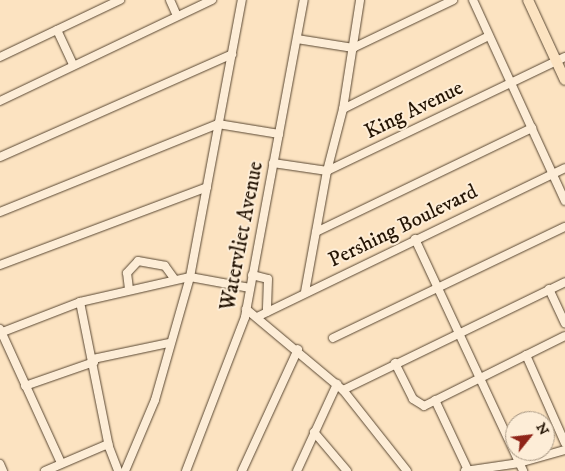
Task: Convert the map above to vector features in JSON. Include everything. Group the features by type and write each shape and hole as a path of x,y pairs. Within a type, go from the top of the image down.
{"main road":[{"path":"528,0 560,59 565,80"}],"street":[{"path":"0,57 120,0"},
{"path":"170,0 177,16"},
{"path":"0,101 212,0"},
{"path":"125,471 155,400 169,344 190,277 242,0"},
{"name":"Watervliet Avenue","path":"186,471 236,347 246,309 304,0"},
{"path":"305,292 327,171 343,109 360,0"},
{"path":"296,39 354,48 453,0"},
{"path":"473,0 565,200"},
{"path":"57,30 73,66"},
{"path":"343,109 489,36"},
{"path":"0,157 232,54"},
{"name":"King Avenue","path":"327,171 560,59"},
{"path":"0,212 218,124 279,134"},
{"path":"316,232 532,128"},
{"path":"273,163 327,171"},
{"name":"Pershing Boulevard","path":"257,317 305,292 565,168"},
{"path":"0,265 207,187"},
{"path":"333,338 565,227"},
{"path":"415,239 523,471"},
{"path":"129,289 127,273 138,261 165,266 175,280"},
{"path":"252,275 268,279 267,312"},
{"path":"61,464 1,331 80,302 129,289 190,277 250,288"},
{"path":"296,471 314,432 340,387 395,363 565,282"},
{"path":"549,289 565,324"},
{"path":"80,302 94,360 108,444 118,471"},
{"path":"246,309 298,349 340,387 407,471"},
{"path":"395,363 413,399 424,406 565,336"},
{"path":"25,386 94,360 169,344"},
{"path":"242,471 298,349"},
{"path":"526,355 565,443"},
{"path":"435,400 467,471 519,463 565,450"},
{"path":"314,432 347,471"},
{"path":"45,471 108,444"},
{"path":"0,464 3,471"}]}
